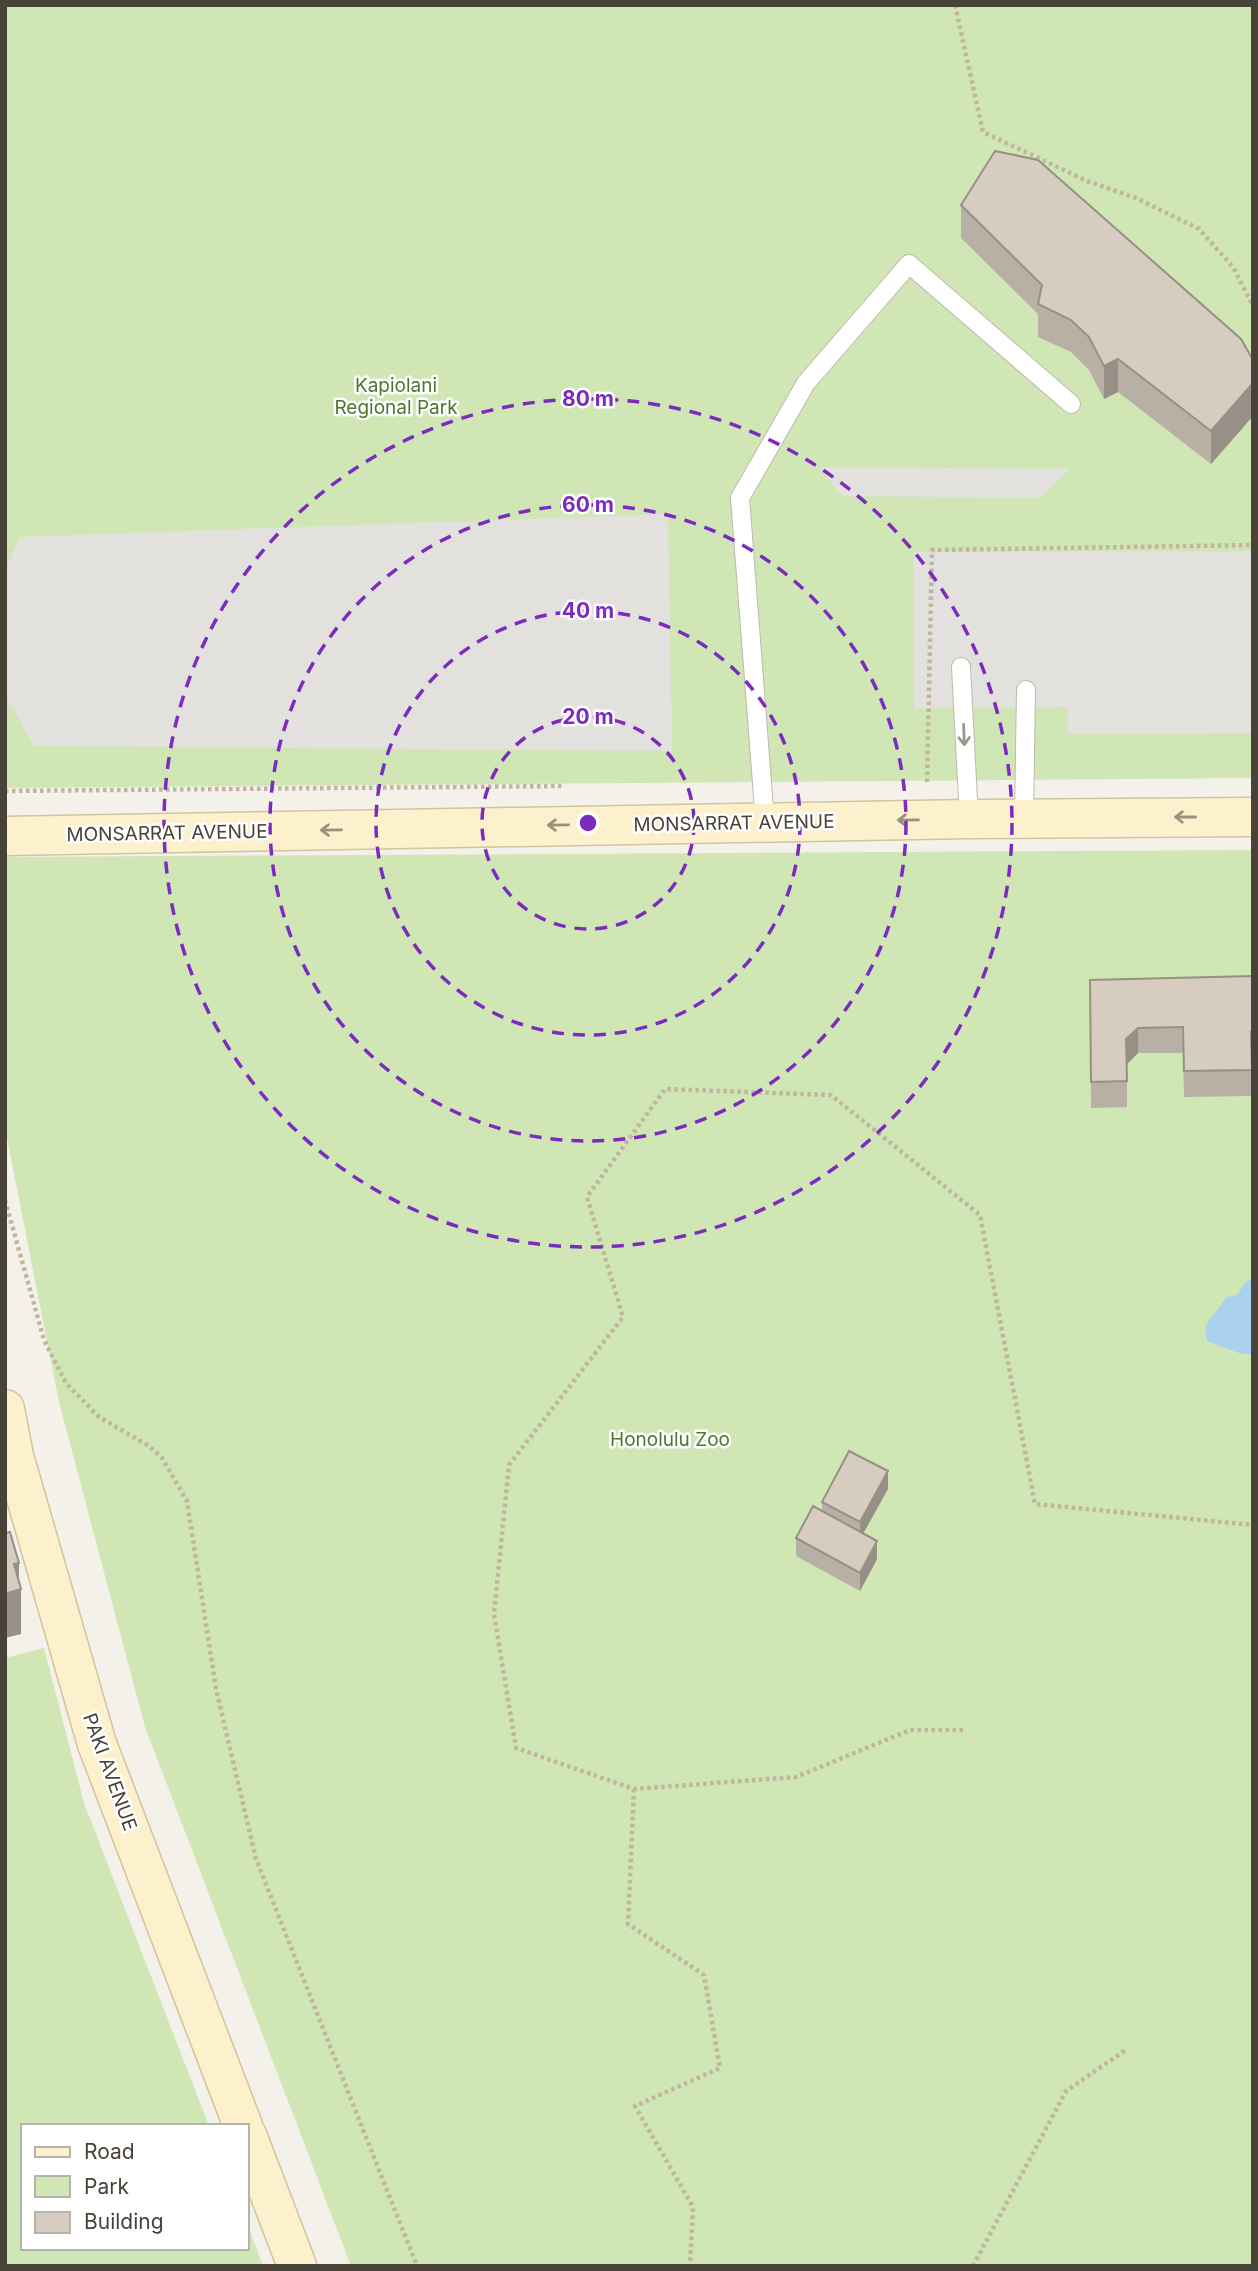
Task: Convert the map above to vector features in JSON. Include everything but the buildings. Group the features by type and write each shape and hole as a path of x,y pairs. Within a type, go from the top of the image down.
{"street":[{"name":"MONSARRAT AVENUE","path":"5,836 969,818 1253,817"},
{"name":"PAKI AVENUE","path":"5,1409 14,1456 97,1744 242,2124"},
{"path":"248,2137 297,2266"}],"lane":[{"path":"765,822 740,498 806,383 909,264 1071,404"},
{"path":"961,667 969,818"},
{"path":"1024,818 1027,690"}],"path":[{"path":"955,5 983,132 1087,181 1136,198 1199,229 1233,267 1253,306"},
{"path":"915,782 928,782 932,551 1253,545"},
{"path":"5,791 568,786"},
{"path":"963,1730 910,1730 796,1777 634,1789 516,1748 494,1614 509,1465 624,1317 587,1197 665,1089 831,1095 980,1215 1035,1504 1253,1525"},
{"path":"5,1200 44,1340 66,1383 99,1417 135,1437 162,1458 177,1478 187,1501 216,1689 256,1859 416,2266"},
{"path":"634,1789 628,1924 704,1975 720,2068 635,2106 693,2207 690,2266"},
{"path":"973,2266 1066,2091 1127,2049"}],"green space":[{"name":"Kapiolani Regional Park","path":"5,5 1253,5 1253,778 5,788"},
{"name":"Honolulu Zoo","path":"1253,850 1253,2266 351,2266 145,1727 59,1402 5,1128 5,857"},
{"path":"44,1648 84,1803 208,2124 21,2124 21,2250 248,2250 248,2226 263,2266 5,2266 5,1658"}],"shaded area":[{"path":"819,467 1070,469 1041,498 842,496"},
{"path":"668,514 672,751 34,746 5,694 5,570 20,537"},
{"path":"1253,551 1253,733 1068,734 1067,707 914,708 914,552"}],"water":[{"path":"1253,1278 1253,1355 1239,1353 1207,1341 1205,1326 1227,1297 1237,1295 1245,1283"}]}
